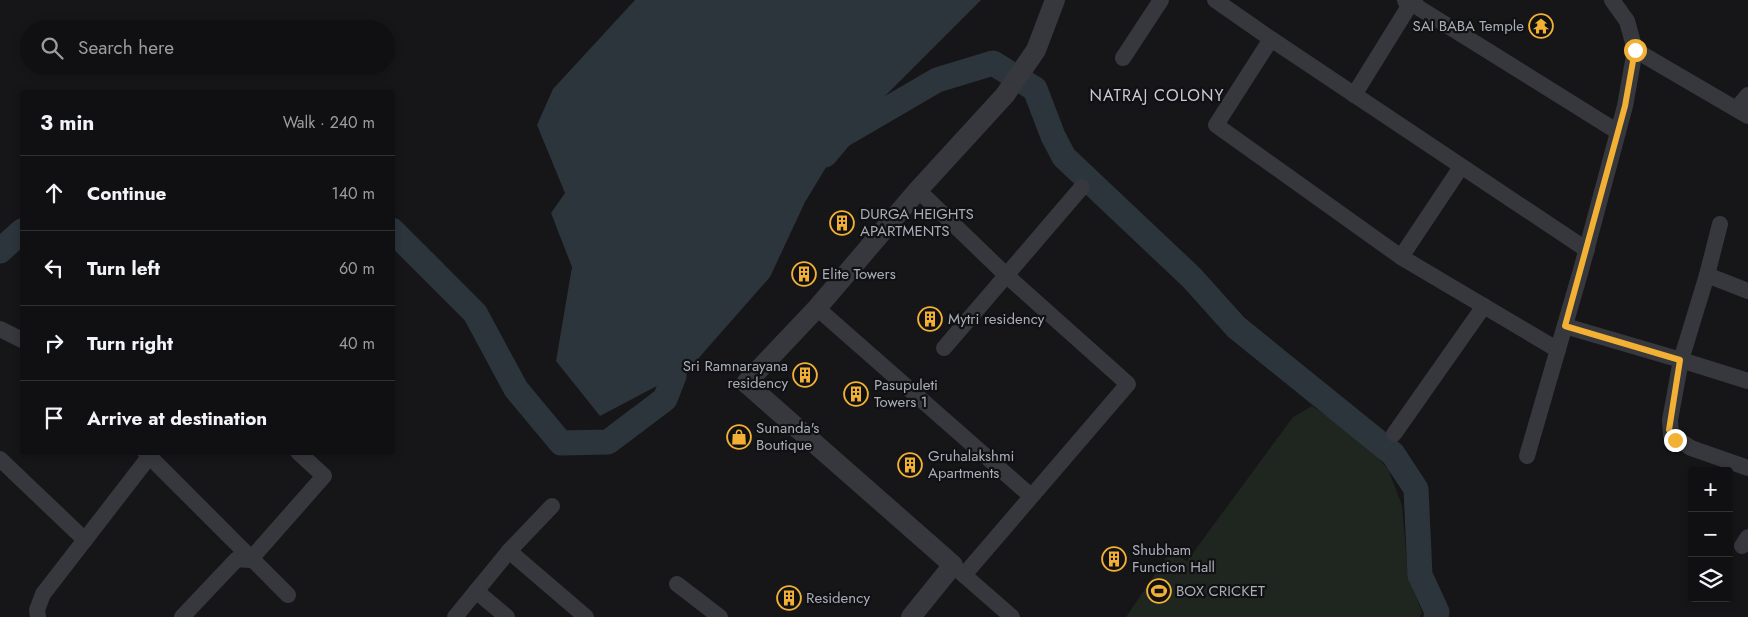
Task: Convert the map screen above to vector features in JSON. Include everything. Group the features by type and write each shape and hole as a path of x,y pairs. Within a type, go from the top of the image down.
{"street":[{"path":"1012,617 746,383 816,308 918,190 1005,95 1036,50 1055,0"},
{"path":"1123,58 1160,0"},
{"path":"1215,0 1587,250"},
{"path":"1527,456 1587,250 1618,132 1635,50 1627,21 1612,0"},
{"path":"1354,95 1411,1 1618,132"},
{"path":"1271,39 1216,125 1401,257 1558,350"},
{"path":"1635,50 1743,112 1748,94"},
{"path":"1401,257 1461,167"},
{"path":"944,348 1082,187"},
{"path":"911,617 1031,496 1128,384 1007,276 918,190"},
{"path":"1720,224 1707,275 1680,360 1670,420 1671,436 1691,448 1748,468"},
{"path":"1707,275 1748,291"},
{"path":"1394,434 1484,306"},
{"path":"816,308 1031,496"},
{"path":"1565,326 1748,381"},
{"path":"0,329 20,337"},
{"path":"38,617 37,610 43,594 147,455 250,560 288,595"},
{"path":"250,560 324,476 301,455"},
{"path":"0,460 85,540"},
{"path":"455,617 509,551 552,506"},
{"path":"509,551 586,617"},
{"path":"182,617 237,559 250,560"},
{"path":"677,584 720,617"},
{"path":"476,591 507,617"}],"shaded area":[{"path":"635,0 981,0 845,136 805,202 770,277 689,369 600,416 556,361 572,267 551,213 565,193 537,125 553,89"},
{"path":"1312,406 1363,441 1388,469 1402,505 1408,577 1422,612 1420,617 1126,617 1170,552 1187,561 1293,417"}],"waterway":[{"path":"825,155 841,136 937,80 993,63 1035,89 1053,136 1064,157 1192,278 1236,327 1393,454 1416,489 1420,575 1437,612 1436,617"},
{"path":"0,251 20,233"},
{"path":"395,233 475,313 516,389 561,443 608,442 665,399 674,376 676,342"}],"place":[{"name":"SAI BABA Temple","path":"1541,26"},
{"name":"DURGA HEIGHTS APARTMENTS","path":"842,223"},
{"name":"Elite Towers","path":"804,274"},
{"name":"Mytri residency","path":"930,319"},
{"name":"Sri Ramnarayana residency","path":"805,375"},
{"name":"Pasupuleti Towers 1","path":"856,394"},
{"name":"Sunanda's Boutique","path":"739,437"},
{"name":"Gruhalakshmi Apartments","path":"910,465"},
{"name":"Shubham Function Hall","path":"1114,559"},
{"name":"BOX CRICKET","path":"1159,591"},
{"name":"Residency","path":"789,598"}],"district":[{"name":"NATRAJ COLONY","path":"1157,95"}],"route":[{"path":"1635,50 1625,106 1565,326 1680,360 1669,430 1675,440"}]}
